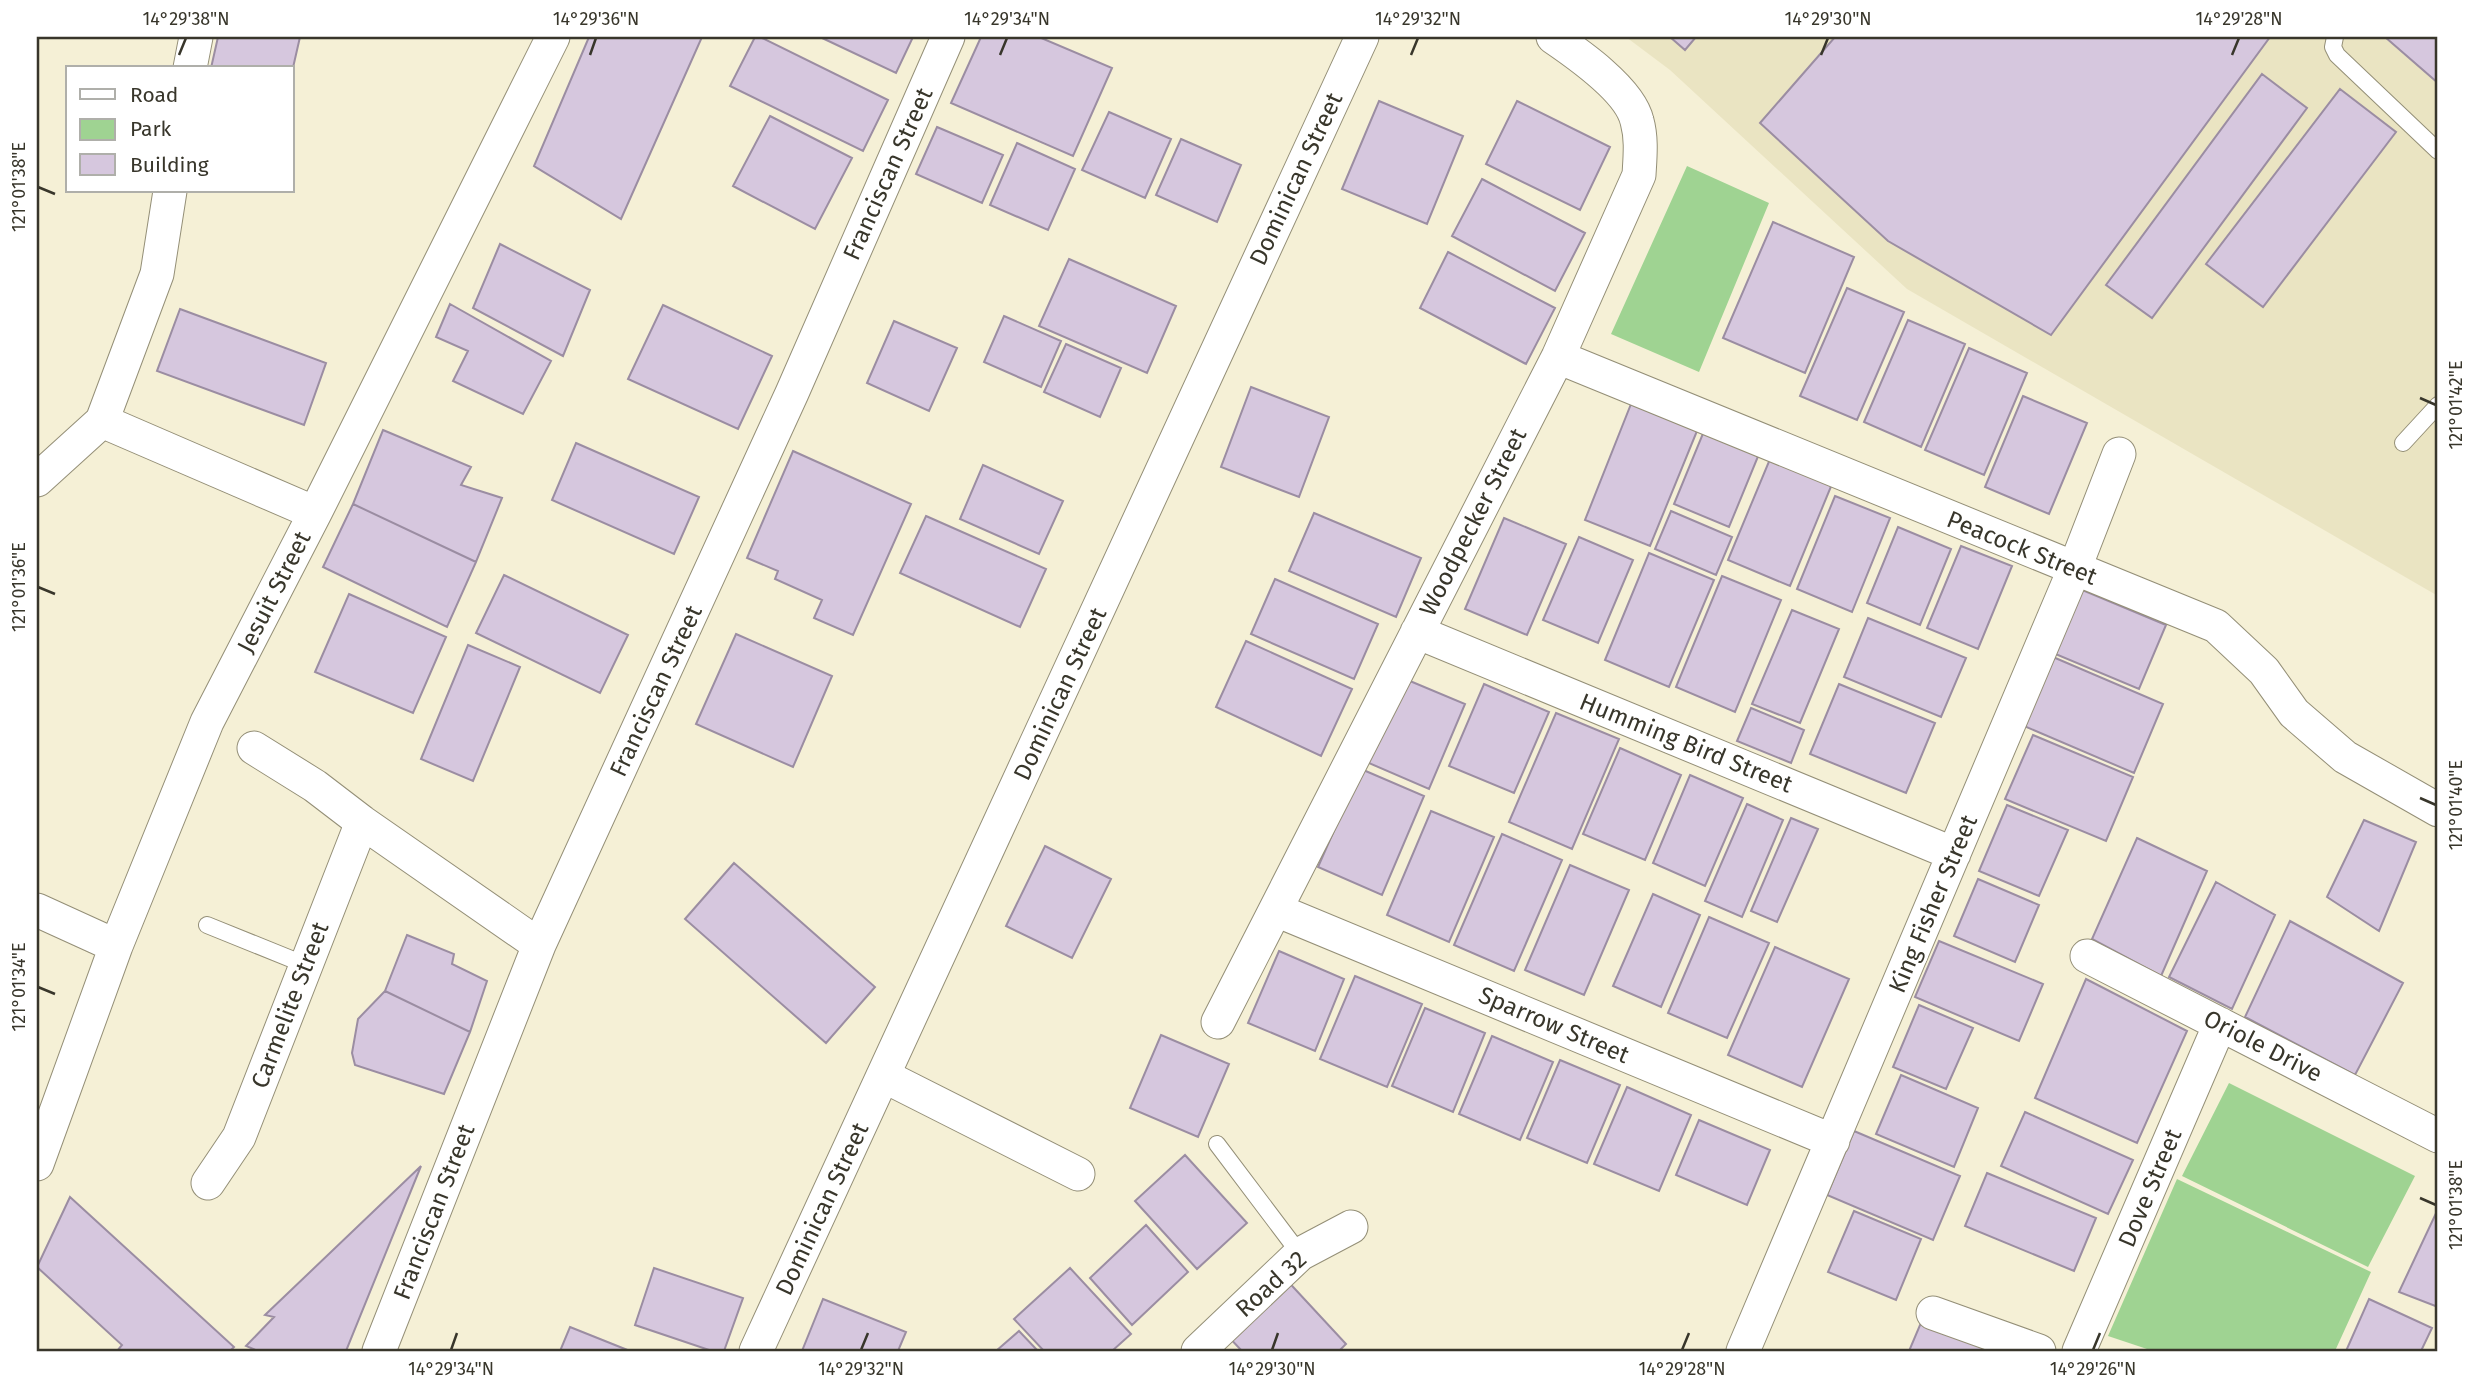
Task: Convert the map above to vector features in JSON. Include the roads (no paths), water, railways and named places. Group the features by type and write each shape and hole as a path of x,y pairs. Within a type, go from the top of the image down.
{"street":[{"path":"190,66 196,37"},
{"name":"Jesuit Street","path":"37,1164 116,946 207,722 315,513 553,37"},
{"name":"Franciscan Street","path":"379,1351 539,945 792,393 948,37"},
{"name":"Dominican Street","path":"756,1351 1362,37"},
{"name":"Woodpecker Street","path":"1219,1021 1558,356 1639,175 1641,143 1637,118 1624,97 1605,77 1553,37"},
{"path":"37,480 102,421 157,274 170,192"},
{"name":"Peacock Street","path":"1558,356 2216,626 2264,671 2294,713 2345,757 2438,810"},
{"path":"102,421 315,513"},
{"name":"King Fisher Street","path":"1743,1351 2074,570 2119,454"},
{"name":"Humming Bird Street","path":"1417,632 1954,853"},
{"path":"254,748 315,786 362,822 539,945"},
{"name":"Carmelite Street","path":"208,1183 239,1137 362,822"},
{"path":"37,910 116,946"},
{"name":"Sparrow Street","path":"1276,910 1833,1141"},
{"name":"Oriole Drive","path":"2087,956 2438,1136"},
{"name":"Dove Street","path":"2079,1351 2220,1024"},
{"path":"884,1076 1079,1174"},
{"name":"Road 32","path":"1199,1351 1300,1254 1352,1227"},
{"path":"1933,1313 2039,1351"}],"lane":[{"path":"2335,37 2333,47 2337,55 2438,151"},
{"path":"2403,443 2438,405"},
{"path":"206,925 306,965"},
{"path":"1217,1144 1300,1254"}]}
